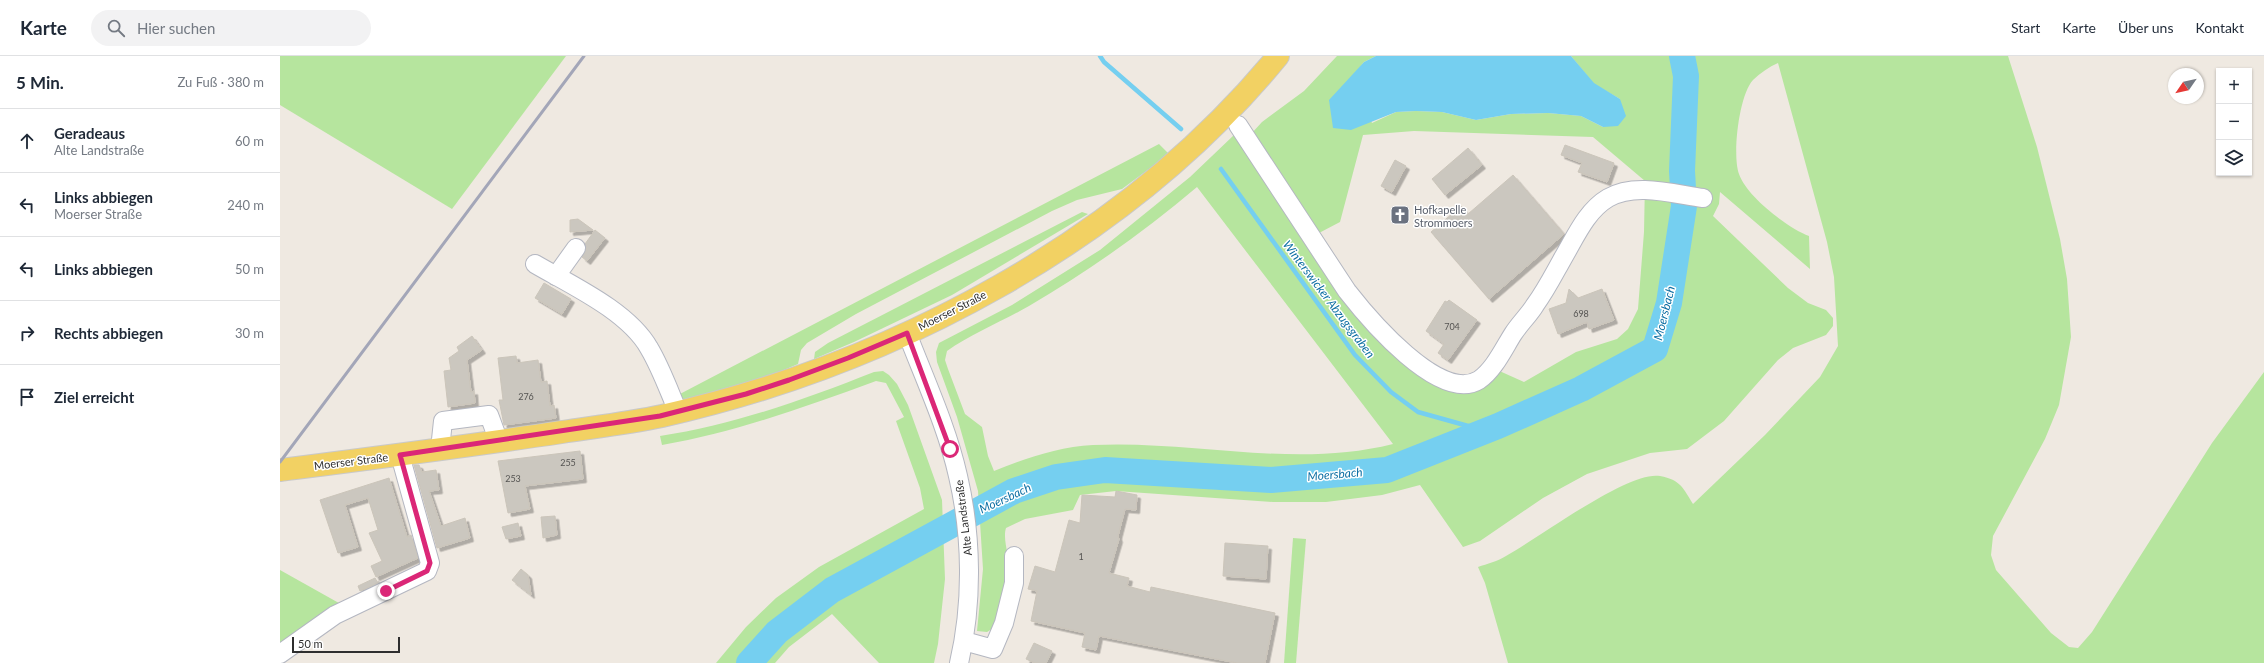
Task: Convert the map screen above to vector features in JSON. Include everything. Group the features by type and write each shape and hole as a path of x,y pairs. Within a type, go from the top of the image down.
{"main road":[{"name":"Moerser Straße","path":"280,470 498,442 660,416 746,394 848,358 907,333 984,294 1030,268 1082,233 1155,180 1231,121 1278,56"}],"street":[{"path":"1231,121 1347,291 1367,317 1408,356 1445,380 1460,385 1479,380 1489,370 1513,333 1536,305 1579,229 1594,210 1608,198 1623,192 1651,191 1703,198"},
{"path":"556,276 576,248"},
{"path":"535,264 598,302 632,326 649,347 678,412"},
{"name":"Alte Landstraße","path":"907,333 942,422 962,495 968,542 967,602 964,641 959,663"},
{"path":"280,654 335,615 427,571 430,563 400,455"},
{"path":"964,641 989,656 1004,624 1014,583 1014,556"}],"green space":[{"path":"280,56 566,56 452,209 280,105"},
{"path":"1337,56 1376,56 1364,62 1352,77 1372,123 1396,112 1442,112 1476,120 1511,114 1548,113 1581,116 1603,127 1620,99 1594,84 1571,56 2008,56 2037,147 2060,239 2067,279 2071,337 2059,405 2045,439 1993,536 1991,555 1996,570 2051,633 2069,647 2078,648 2092,632 2212,443 2264,372 2264,663 1508,663 1485,583 1478,567 1503,558 1606,494 1646,477 1660,476 1677,482 1687,493 1693,504 1765,435 1820,377 1838,346 1834,277 1827,242 1778,63 1768,68 1753,80 1748,88 1744,98 1738,126 1736,153 1737,165 1743,183 1759,202 1790,226 1809,236 1810,269 1720,192 1719,204 1713,216 1788,288 1808,303 1826,310 1833,318 1833,326 1826,335 1793,348 1778,360 1724,421 1687,449 1650,453 1587,474 1543,498 1480,541 1463,547 1420,485 1382,495 1326,502 1273,502 1116,491 1080,495 1073,510 1025,519 1006,528 1005,538 1010,569 1007,588 995,627 987,632 977,631 983,569 978,491 957,417 937,362 936,352 939,343 1012,305 1100,250 1190,177 1234,135 1338,282 1450,387 1495,369 1524,382 1576,352 1617,339 1628,329 1638,309 1644,232 1645,181 1593,137 1414,131 1363,135 1340,222 1319,233 1251,134 1262,122 1304,91","holes":["1197,187 1393,444 1356,451 1318,454 1243,452 1168,446 1093,445 1067,448 1042,454 994,471 988,456 982,427 965,414 945,360 947,351 966,339 1029,306 1095,265 1137,235"]},
{"path":"1159,144 1169,154 1122,189 1077,200 1052,211 856,314 807,343 801,350 798,364 760,380 681,400 678,395"},
{"path":"1082,212 1088,214 952,295 854,342 814,359 815,352 828,343"},
{"path":"883,371 897,384 908,405 942,500 945,579 938,644 934,663 879,663 832,614 789,647 775,663 716,663 746,627 776,598 819,567 924,509 920,488 896,421 904,417 886,383 876,381 770,418 690,440 662,445 660,436 742,418 822,392 874,372"},
{"path":"1293,538 1306,539 1296,663 1284,663"},
{"path":"280,570 346,607 280,650"}],"water":[{"path":"1376,56 1571,56 1594,83 1620,99 1626,116 1618,126 1603,127 1581,116 1548,113 1511,114 1476,120 1442,112 1416,111 1396,112 1351,130 1333,128 1329,100 1364,62"}],"building":[{"path":"1565,145 1614,163 1607,182 1578,172 1582,163 1561,155"},
{"path":"1468,148 1482,165 1445,195 1432,179"},
{"path":"1395,160 1406,166 1392,192 1381,186"},
{"path":"1513,175 1564,234 1489,299 1431,232 1461,206 1468,214"},
{"path":"578,219 593,230 570,232 570,220"},
{"path":"595,230 605,238 587,261 582,257 586,249 585,244"},
{"path":"544,283 571,299 562,314 535,298"},
{"path":"1569,289 1578,298 1602,289 1614,320 1589,329 1587,322 1558,334 1549,309 1566,303"},
{"path":"1449,300 1477,320 1448,360 1438,353 1444,344 1426,331 1445,301 1447,302"},
{"path":"472,336 482,350 467,360 471,392 474,391 475,403 448,407 444,371 451,370 449,358 459,351 457,347"},
{"path":"516,356 517,363 538,360 541,382 547,381 550,406 554,405 556,418 504,425 499,400 503,400 498,358"},
{"path":"580,451 583,479 525,486 530,509 508,513 498,461"},
{"path":"414,465 419,465 422,472 436,470 439,490 429,491 441,526 465,518 470,538 437,548"},
{"path":"389,478 407,537 411,535 418,558 376,577 371,566 382,561 369,533 378,530 368,498 345,505 358,547 338,553 320,500"},
{"path":"1116,491 1137,495 1136,510 1125,509 1118,536 1119,539 1109,573 1129,578 1127,586 1150,592 1151,587 1275,613 1265,663 1237,663 1099,636 1096,650 1082,647 1085,633 1031,621 1037,591 1028,589 1035,566 1055,572 1069,520 1080,523 1082,495 1115,497"},
{"path":"555,516 557,535 543,538 541,517"},
{"path":"518,523 521,536 506,539 502,527"},
{"path":"1225,543 1268,546 1266,579 1223,576"},
{"path":"521,569 528,575 531,595 512,580"},
{"path":"375,578 378,583 360,591 358,586"},
{"path":"1034,643 1052,651 1046,663 1035,663 1026,659"}],"waterway":[{"name":"Winterswicker Abzugsgraben","path":"1100,56 1104,62 1181,129"},
{"name":"Moersbach","path":"749,663 777,632 832,590 1014,491 1056,477 1105,470 1271,480 1387,470 1498,426 1581,389 1655,349 1669,303 1684,206 1682,171 1686,76 1682,56"},
{"name":"Winterswicker Abzugsgraben","path":"1221,169 1355,355 1391,392 1418,412 1486,431"}],"railway":[{"path":"280,462 584,56"}],"place":[{"name":"Hofkapelle Strommoers","path":"1400,215"}],"route":[{"path":"386,591 427,571 430,563 400,455 482,444 660,416 746,394 789,380 848,358 907,333 942,422 950,449"}]}
